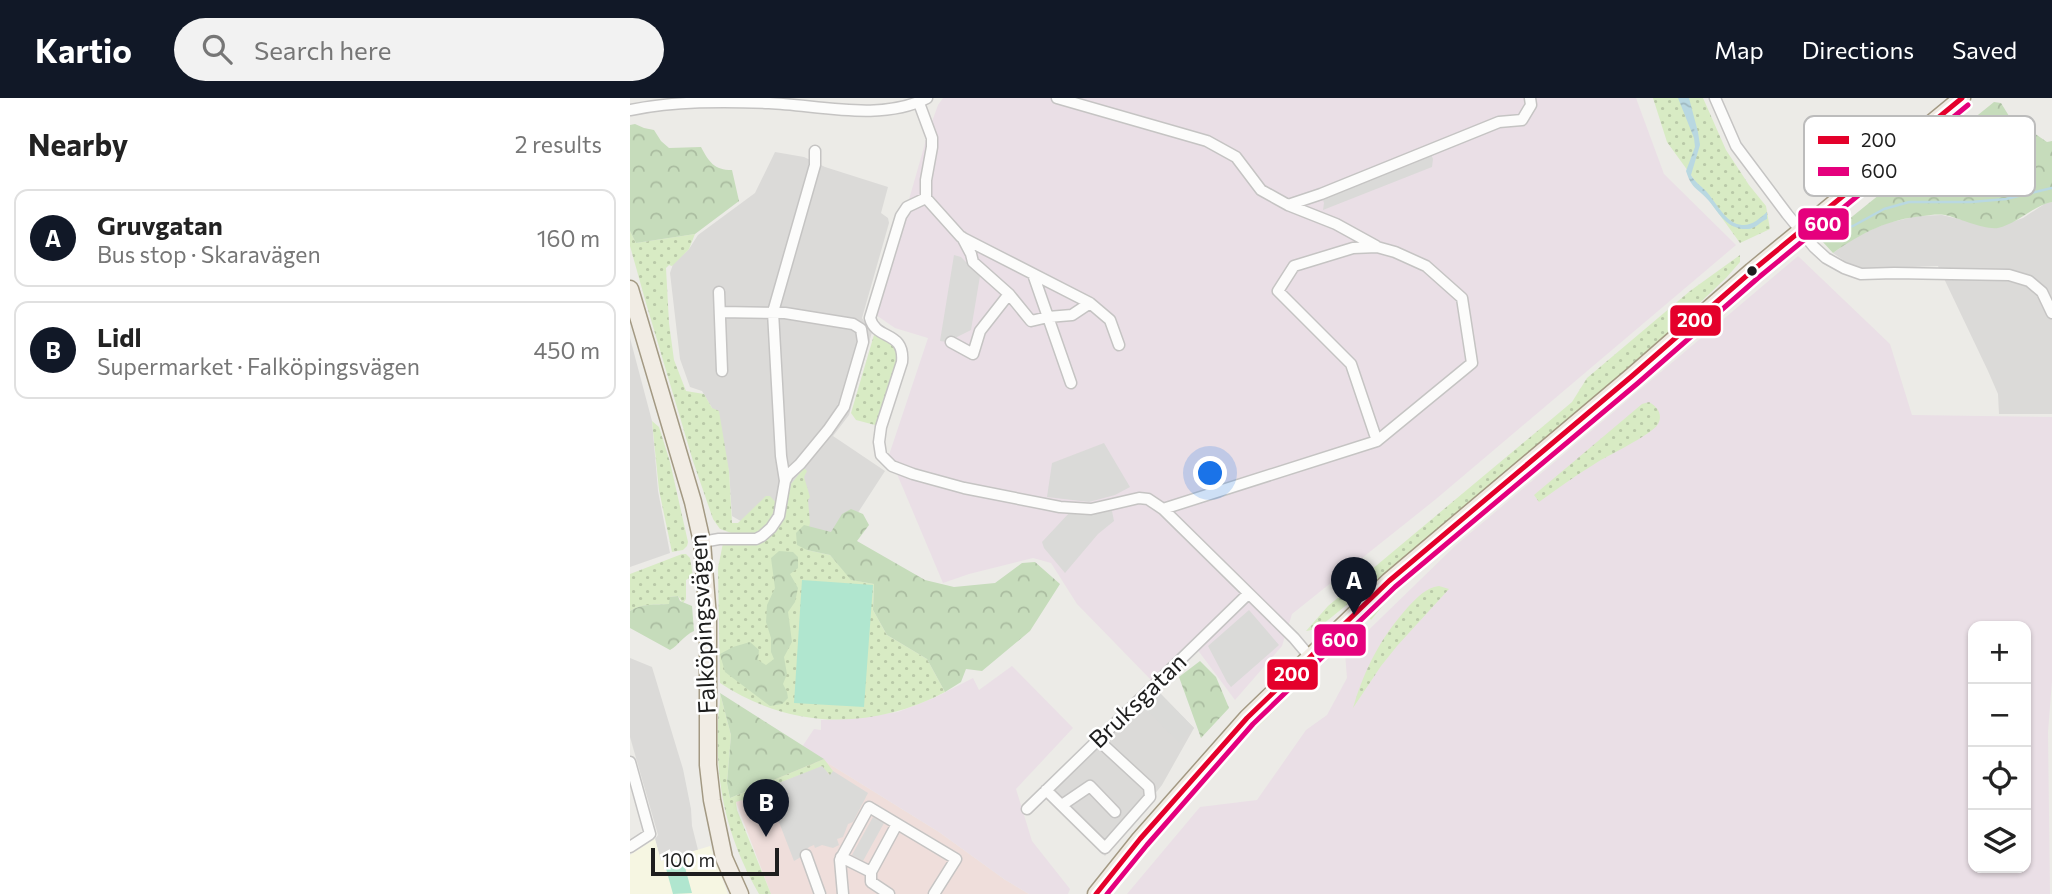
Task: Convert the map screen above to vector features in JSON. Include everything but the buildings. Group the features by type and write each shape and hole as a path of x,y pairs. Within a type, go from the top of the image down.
{"main road":[{"path":"1940,116 1962,98"},
{"path":"1096,894 1140,839 1247,718 1389,581 1843,196"},
{"name":"Falköpingsvägen","path":"630,289 693,502 702,542 708,618 708,765 724,858 740,894"},
{"name":"Falköpingsvägen","path":"722,842 747,894"}],"street":[{"path":"1056,98 1207,141 1236,157 1261,190 1377,247 1426,266 1462,298 1472,363 1377,441 1163,509"},
{"path":"1288,205 1499,122 1522,120 1531,105 1530,98"},
{"path":"1715,98 1736,146 1801,231 1826,258 1861,274 2009,275 2047,290 2052,313"},
{"path":"630,110 655,105 712,102 871,110 923,100 932,138 926,198 961,237 973,261 1009,294 1031,321 1072,315 1090,303"},
{"path":"785,481 781,456 773,312 815,165 815,151"},
{"path":"926,198 907,207 901,216 871,308 870,318 874,328 900,342 903,352 881,427 881,455 892,466 913,474 964,488 1060,507 1080,510 1139,498 1148,499 1163,509 1310,657"},
{"path":"961,237 1090,303 1110,320 1119,345"},
{"path":"1377,247 1353,248 1294,266 1278,291 1351,364 1377,441"},
{"path":"1033,274 1071,383"},
{"path":"719,292 722,371"},
{"path":"951,342 973,354 980,331 1009,294"},
{"path":"702,542 719,538 749,540 762,536 771,528 779,516 788,475 828,430 844,407 863,342 861,329 853,324 773,312 720,312"},
{"name":"Bruksgatan","path":"1027,809 1248,594"},
{"path":"1046,790 1105,848 1150,797 1149,788 1098,740"},
{"path":"630,762 650,834 630,847"},
{"path":"1062,805 1090,786 1115,812"},
{"path":"843,894 841,857 869,807 956,859 934,894"},
{"path":"889,894 871,882 871,872 897,824"},
{"path":"806,855 820,894"},
{"path":"841,857 871,872"}],"shaded area":[{"path":"943,98 1636,98 1664,174 1736,245 1436,499 1292,614 1282,646 1235,700 1191,641 1151,680 1077,604 1051,563 1033,558 943,583 889,455 928,338 895,328 876,315 928,133"},
{"path":"775,152 804,157 825,167 888,187 881,213 888,218 889,223 862,318 872,332 849,415 833,436 885,471 835,548 772,539 732,516 729,471 712,408 702,391 690,387 680,359 670,273 673,264 689,249 698,235 755,193"},
{"path":"1431,154 1432,167 1323,210 1322,197"},
{"path":"2052,202 2052,414 1999,414 1998,394 1938,266 1863,269 1849,264 1833,253 1857,236 1887,223 1918,216 1942,215 1996,228 2023,218"},
{"path":"954,255 961,257 980,276 971,330 947,342 940,341"},
{"path":"1798,256 1890,344 1912,415 2052,417 2052,681 2048,732 2050,894 1127,894 1200,807 1257,800 1306,730 1327,715 1347,678 1345,653 1455,546"},
{"path":"630,338 652,421 658,491 670,553 630,567"},
{"path":"1104,443 1130,487 1115,495 1089,502 1047,497 1052,463"},
{"path":"1112,511 1114,521 1098,534 1065,573 1042,542 1070,512"},
{"path":"1249,610 1279,645 1231,687 1208,646"},
{"path":"630,658 652,667 683,769 698,850 661,861 655,839 658,835 630,737"},
{"path":"1012,666 1073,728 1016,789 1032,841 1070,889 1068,894 1029,894 939,832 802,747 814,729 821,730 821,720 898,712 934,698 973,678 979,690"},
{"path":"1156,689 1194,728 1162,785 1105,856 1046,796"},
{"path":"1156,689 1194,728 1179,743 1141,704"},
{"path":"802,747 939,832 1029,894 771,894 736,802"},
{"path":"823,765 829,775 833,771 868,793 843,837 837,839 839,845 833,848 822,845 815,848 814,845 794,861 772,804 780,801 776,784"},
{"path":"873,817 884,823 863,861 852,855"},
{"path":"655,839 661,861 710,846 728,894 630,894 630,855"}],"green space":[{"path":"1653,98 1703,98 1726,150 1766,206 1770,229 1740,243 1667,142"},
{"path":"1994,102 2001,103 2009,116 1977,116"},
{"path":"630,125 654,130 669,148 701,147 713,164 721,169 732,170 739,201 695,234 636,243 630,231"},
{"path":"2035,134 2047,142 2052,141 2052,202 2012,223 1992,228 1945,215 1934,215 1887,224 1865,233 1833,253 1822,241 1878,196 2035,196"},
{"path":"630,231 636,243 695,234 689,249 672,266 666,268 674,360 686,391 704,394 712,408 719,411 729,471 732,523 738,523 766,496 770,496 777,504 764,528 751,535 734,534 720,529 713,519 646,303 630,246"},
{"path":"1791,252 1434,555 1371,620 1368,616 1388,593"},
{"path":"1740,255 1740,262 1726,278 1649,351 1381,577 1317,629 1306,631 1328,606 1572,402 1587,378 1690,291"},
{"path":"874,335 893,344 899,356 892,385 875,425 856,420 851,413"},
{"path":"1649,402 1660,414 1654,429 1586,469 1539,502 1534,495 1642,404"},
{"path":"652,421 659,427 670,462 688,542 683,550 672,552 659,490"},
{"path":"804,468 807,471 804,477 810,497 810,523 809,527 804,526 807,550 830,555 852,580 874,584 873,610 887,635 927,659 945,692 888,714 831,719 774,709 720,683 718,568 723,543 757,543 772,534 783,516 791,484"},
{"path":"851,509 863,514 869,525 857,541 925,580 954,587 995,583 1022,563 1035,562 1060,584 1030,631 982,671 966,669 961,682 945,692 927,659 887,635 873,610 874,584 851,580 830,555 797,545 796,533 804,525 831,532 842,514"},
{"path":"779,551 793,552 798,557 798,568 790,574 798,588 795,602 788,612 792,642 784,657 787,674 783,684 788,698 782,704 770,706 725,672 720,654 750,642 759,650 758,660 766,665 774,659 766,622 767,605 775,588 771,558"},
{"path":"682,554 690,558 693,576 686,580 686,599 683,603 678,596 670,597 670,604 644,606 630,611 630,574"},
{"path":"802,580 873,585 864,707 794,703"},
{"path":"1439,586 1449,589 1397,646 1353,708 1368,667 1390,630 1419,596"},
{"path":"678,596 680,601 692,606 694,631 670,650 630,628 630,611 644,606 669,604 670,597"},
{"path":"1200,661 1216,677 1229,708 1201,738 1179,677"},
{"path":"1296,681 1299,686 1163,825 1243,732"},
{"path":"720,693 731,735 727,783 730,798 824,759 833,771 830,775 822,766 776,784 778,789 759,796 758,794 744,802 736,802 771,894 759,894 739,852 725,810 718,745"},
{"path":"720,693 824,759 730,798 727,783 731,735"},
{"path":"683,860 692,893 673,894 665,865"}],"water":[{"path":"1678,98 1689,98 1698,132 1700,145 1691,175 1722,212 1736,224 1749,224 1767,212 1767,219 1755,227 1741,229 1725,221 1688,177 1686,171 1695,147 1694,138"}],"waterway":[{"path":"2035,192 2052,188"},
{"path":"1829,231 1853,226 1884,209 1909,202 1971,202 2019,196"}],"transit line":[{"name":"200","path":"1940,116 1962,98"},
{"name":"600","path":"1955,116 1968,105"},
{"name":"200","path":"1096,894 1140,839 1247,718 1389,581 1843,196"},
{"name":"600","path":"1107,894 1253,724 1395,587 1858,196"}],"place":[{"name":"Gruvgatan","path":"1354,615"},
{"name":"Lidl","path":"766,837"}]}
